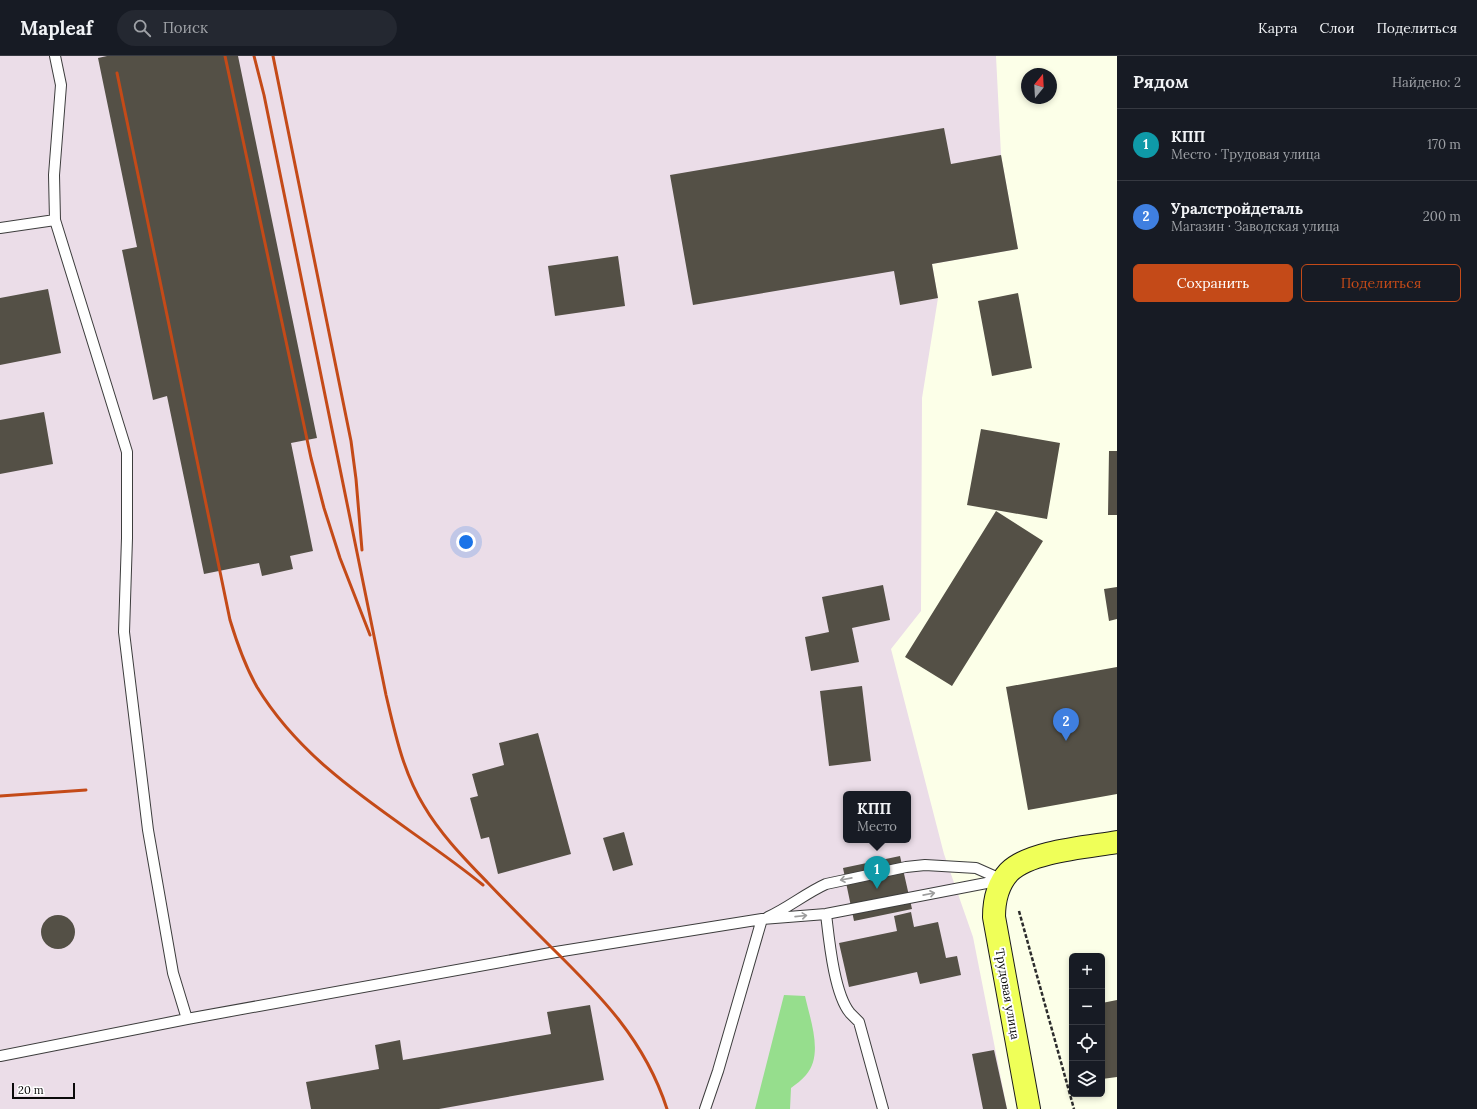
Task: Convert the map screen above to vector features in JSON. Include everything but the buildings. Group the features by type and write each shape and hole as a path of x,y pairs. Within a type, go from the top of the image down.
{"main road":[{"path":"1003,880 1017,866 1035,857 1117,842"},
{"name":"Трудовая улица","path":"1003,880 996,896 994,917 1028,1109"}],"lane":[{"path":"55,56 61,85 54,175 55,220 127,452 127,538 124,632 148,830 173,973 188,1019"},
{"path":"0,228 55,220"},
{"path":"762,919 777,913 826,884 906,867 925,866 976,868 1003,880"},
{"path":"0,1056 188,1019 556,952 762,919 826,914 1003,880"},
{"path":"826,914 830,949 838,983 843,1000 850,1013 859,1022 883,1109"},
{"path":"705,1109 718,1071 762,919"}],"path":[{"path":"1019,911 1074,1109"}],"shaded area":[{"path":"0,56 996,56 1001,155 1018,249 932,264 938,298 922,398 921,611 891,649 944,854 973,937 1007,1109 0,1109"}],"green space":[{"path":"784,995 805,996 814,1037 814,1057 811,1067 806,1075 791,1088 790,1109 755,1109"}],"railway":[{"path":"225,56 311,458 324,508 340,558 370,635"},
{"path":"254,56 264,95 386,695 400,752 410,780 431,817 454,846 503,899 586,982 619,1020 646,1061 658,1084 667,1109"},
{"path":"273,56 351,441 362,550"},
{"path":"117,73 230,620 238,646 249,671 257,687 279,718 304,747 361,796 483,885"},
{"path":"0,796 86,790"}],"place":[{"name":"Уралстройдеталь","path":"1066,741"},
{"name":"КПП","path":"877,889"}]}
